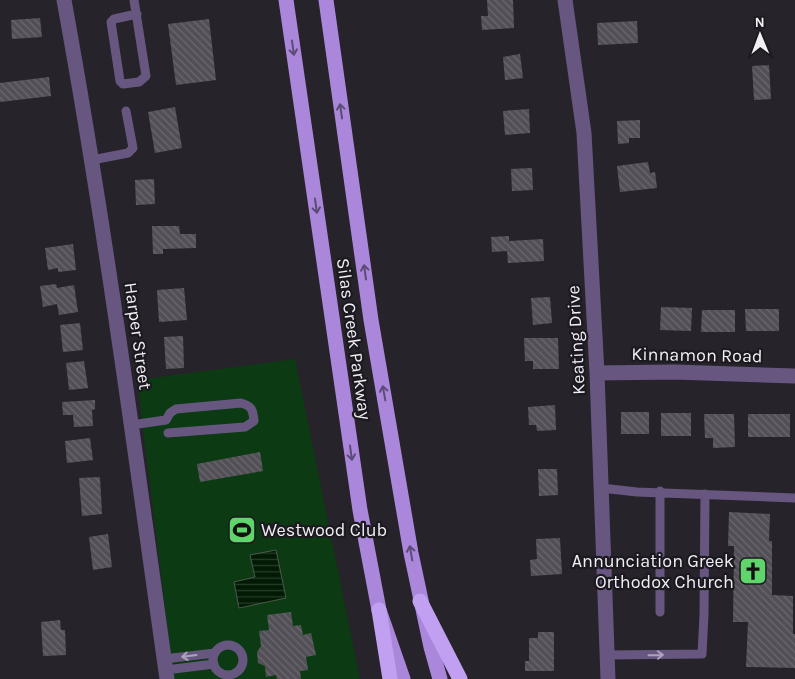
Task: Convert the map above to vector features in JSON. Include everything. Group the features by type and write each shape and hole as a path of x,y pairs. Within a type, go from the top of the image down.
{"highway":[{"path":"420,601 460,679"},
{"path":"380,610 390,679"}],"main road":[{"name":"Silas Creek Parkway","path":"286,0 352,459 369,561 380,610 403,679"},
{"name":"Silas Creek Parkway","path":"326,0 372,320 411,553 420,601 440,679"}],"street":[{"name":"Harper Street","path":"64,0 113,294 166,669"},
{"name":"Keating Drive","path":"564,0 584,133 597,373 608,679"},
{"name":"Kinnamon Road","path":"597,373 674,372 795,376"}],"lane":[{"path":"134,0 137,14 146,76 139,82 124,84 120,81 111,22 114,19 137,14"},
{"path":"92,160 128,153 133,148 126,111"},
{"path":"131,425 166,420 170,413 176,409 240,403 249,406 253,411 254,421 245,427 168,433"},
{"path":"601,488 637,492 660,491 795,498"},
{"path":"660,491 660,612"},
{"path":"608,655 702,654 705,494"},
{"path":"166,669 214,653 224,645 236,646 240,650 244,661 242,667 238,672 227,675 216,670 214,653"},
{"path":"166,669 214,664"}],"green space":[{"name":"Westwood Club","path":"295,359 360,679 174,679 137,380"}],"shaded area":[{"path":"276,550 286,598 239,608 234,582 255,577 250,555"}],"building":[{"path":"487,0 513,0 514,28 482,30 481,16 488,16"},
{"path":"40,18 42,37 12,39 11,20"},
{"path":"209,19 216,80 176,85 168,24"},
{"path":"637,21 638,43 598,45 597,23"},
{"path":"520,54 523,78 505,80 503,57"},
{"path":"769,65 771,99 754,100 752,66"},
{"path":"49,77 51,96 0,102 0,83"},
{"path":"175,107 182,148 155,153 148,112"},
{"path":"529,109 530,133 505,135 503,111"},
{"path":"640,120 640,138 629,138 629,143 618,144 617,121"},
{"path":"648,162 650,173 655,172 657,188 620,192 617,166"},
{"path":"532,168 533,190 512,191 511,169"},
{"path":"154,179 155,204 136,205 135,180"},
{"path":"152,226 179,226 180,234 196,234 196,248 163,249 163,254 153,254"},
{"path":"509,236 509,241 543,239 544,261 508,263 507,251 492,252 491,237"},
{"path":"73,244 76,270 58,272 58,268 48,270 45,248"},
{"path":"56,284 57,288 74,285 78,312 59,315 57,304 43,307 40,286"},
{"path":"184,288 187,320 159,322 157,290"},
{"path":"550,297 552,323 533,325 531,298"},
{"path":"661,307 692,308 691,331 660,330"},
{"path":"745,309 779,309 779,331 746,331"},
{"path":"702,310 735,310 735,332 701,332"},
{"path":"80,323 83,350 63,352 60,325"},
{"path":"183,336 184,368 166,369 164,337"},
{"path":"524,338 558,338 559,369 533,369 533,361 525,361"},
{"path":"84,361 88,388 69,390 66,363"},
{"path":"95,400 95,409 92,410 93,426 74,427 73,415 63,415 62,402"},
{"path":"555,405 556,430 537,431 536,425 529,425 528,407"},
{"path":"621,412 649,412 649,434 621,434"},
{"path":"661,413 691,413 691,436 661,436"},
{"path":"704,414 734,414 735,447 713,448 713,438 705,438"},
{"path":"748,414 790,414 790,437 748,437"},
{"path":"90,438 93,460 67,463 65,441"},
{"path":"260,452 263,471 200,482 197,464"},
{"path":"538,469 557,469 558,495 539,496"},
{"path":"100,477 102,514 82,516 79,478"},
{"name":"Annunciation Greek Orthodox Church","path":"729,512 770,514 769,541 772,541 772,595 793,596 795,668 746,667 748,622 733,622 734,546 728,546"},
{"path":"108,534 112,567 93,570 89,537"},
{"path":"560,538 562,574 531,576 530,560 537,559 536,539"},
{"path":"291,612 293,626 301,625 303,635 311,633 316,655 306,657 308,670 300,671 301,679 277,679 276,675 266,677 265,666 258,663 257,652 261,646 259,631 269,630 267,615"},
{"path":"60,620 61,630 65,630 66,655 43,656 41,622"},
{"path":"538,632 554,632 554,671 525,671 525,661 529,661 529,638 538,638"}],"place":[{"name":"Westwood Club","path":"242,530"},
{"name":"Annunciation Greek Orthodox Church","path":"753,571"}]}
